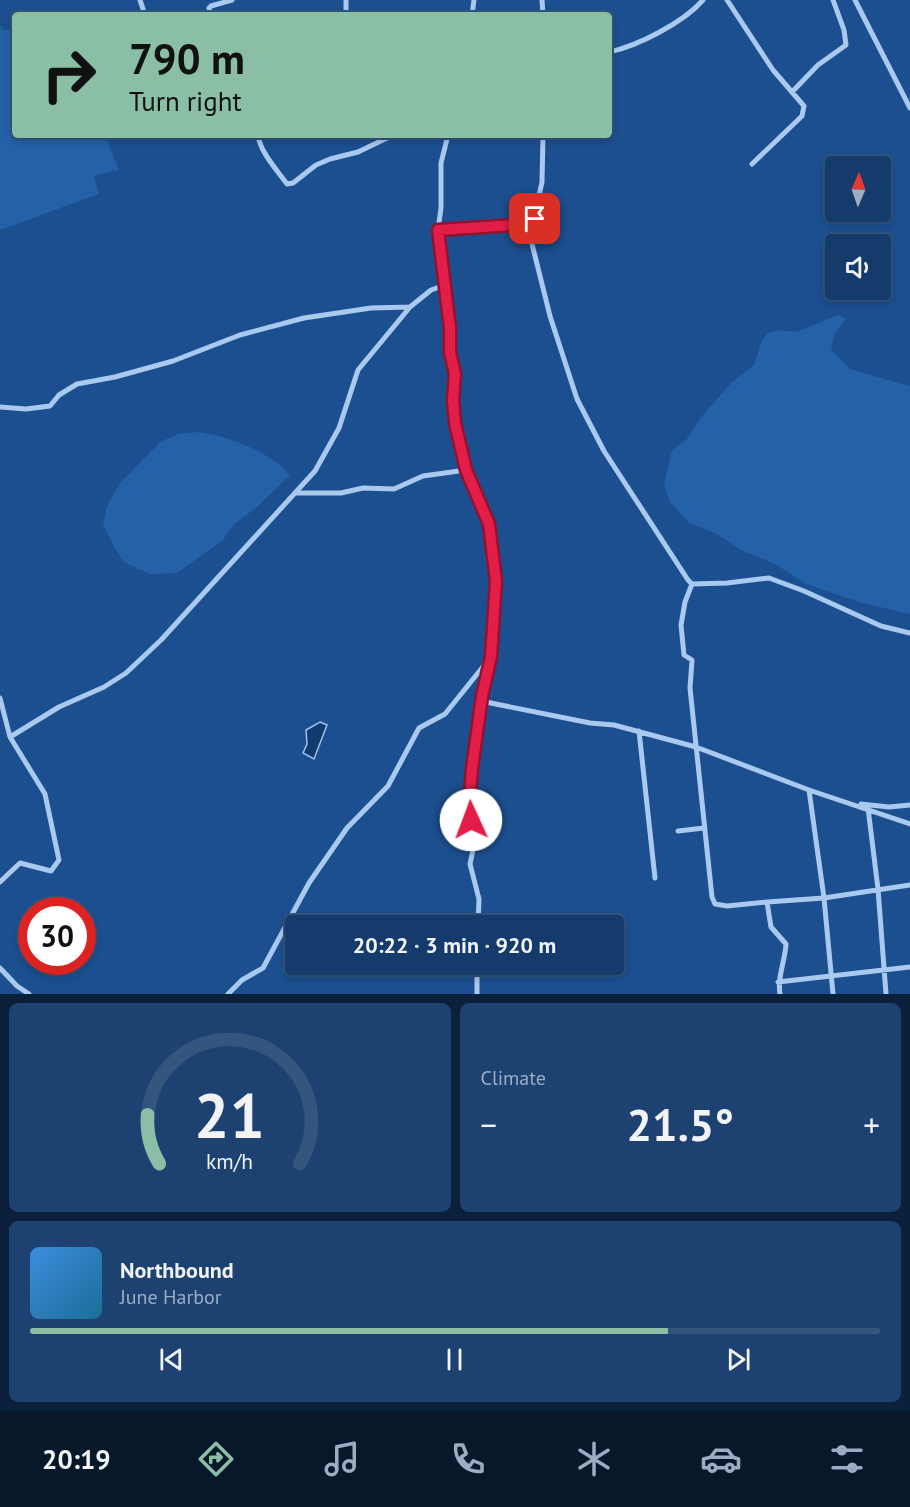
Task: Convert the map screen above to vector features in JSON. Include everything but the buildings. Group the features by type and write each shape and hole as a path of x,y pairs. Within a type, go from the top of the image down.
{"street":[{"path":"210,12 211,6 232,0"},
{"path":"612,51 645,40 696,8 703,0"},
{"path":"727,0 773,70 804,106 802,116 752,164"},
{"path":"792,92 818,65 846,45 844,30 833,0"},
{"path":"855,0 910,108"},
{"path":"258,138 267,157 287,184 293,183 316,165 358,152 387,138"},
{"path":"447,138 441,163 441,208 438,230 450,328 450,352 455,374 453,400 455,423 466,470 489,524 496,581 491,657 482,701 469,806 473,850 470,864 479,900 478,915"},
{"path":"543,138 543,173 533,223 532,244 550,316 577,399 604,451 667,551 692,584"},
{"path":"438,230 533,223"},
{"path":"10,737 126,673 161,640 315,471 339,428 358,370 410,307 431,290 445,285"},
{"path":"0,407 26,409 50,406 59,395 77,384 115,377 172,361 240,335 304,318 371,308 410,307"},
{"path":"295,493 341,493 363,488 394,489 423,476 466,470"},
{"path":"692,584 770,578 881,626 910,633"},
{"path":"692,584 685,602 681,625 684,655 692,660 690,688 704,828 712,897 715,904 727,906 824,898 910,885"},
{"path":"228,994 242,980 263,968 309,883 347,828 388,786 419,728 445,714 491,657"},
{"path":"0,699 10,737 45,794 58,860 51,871 20,863 0,882"},
{"path":"482,701 639,731 696,747 809,790 910,824"},
{"path":"639,731 656,878"},
{"path":"809,790 824,898 833,994"},
{"path":"851,803 889,807 910,805"},
{"path":"868,808 878,889 886,994"},
{"path":"678,831 704,828"},
{"path":"767,902 771,927 786,944 778,982 780,994"},
{"path":"778,982 910,967"},
{"path":"0,968 17,986 29,994"},
{"path":"477,975 477,994"}],"shaded area":[{"path":"0,26 2,30 12,30 12,138 106,138 119,170 94,176 99,194 0,230"},
{"path":"838,315 846,319 835,333 831,350 850,369 910,386 910,614 862,603 806,584 775,564 741,550 717,534 689,523 670,502 664,485 672,450 687,439 702,416 732,382 754,365 762,340 768,333 777,330 796,332"},
{"path":"196,432 247,446 271,459 290,475 256,508 234,524 223,540 177,573 150,574 125,563 115,549 103,524 107,506 121,482 160,442 178,434"},
{"path":"320,722 327,725 314,759 303,753 307,744 306,730"}],"route":[{"path":"471,820 469,806 472,769 482,696 491,657 496,581 489,524 479,497 469,480 455,423 453,400 455,374 450,352 450,328 438,230 529,224 535,219"}]}
